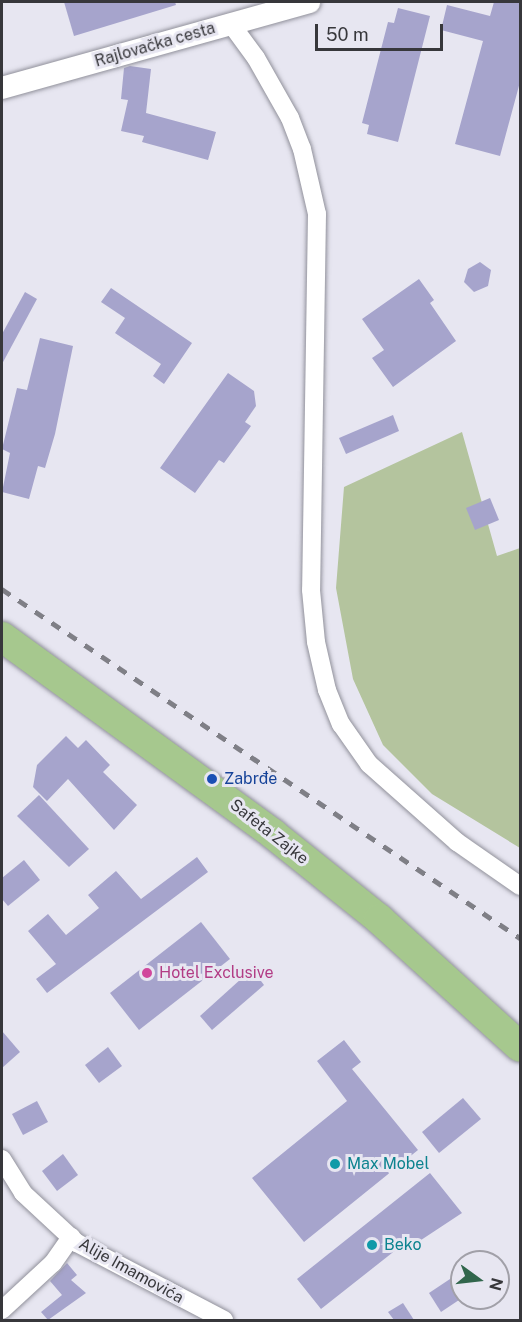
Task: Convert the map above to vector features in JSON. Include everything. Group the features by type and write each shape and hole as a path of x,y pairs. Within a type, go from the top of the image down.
{"main road":[{"name":"Safeta Zajke","path":"2,637 273,834 379,919 520,1047"}],"street":[{"name":"Rajlovačka cesta","path":"2,88 309,2"},
{"path":"231,24 256,58 290,118 302,149 317,214 311,590 316,642 327,690 341,724 369,764 457,842 520,886"},
{"name":"Alije Imamovića","path":"2,1159 23,1193 71,1237 224,1320"},
{"name":"Alije Imamovića","path":"2,1310 53,1263 71,1237"}],"green space":[{"path":"462,432 497,556 520,548 520,848 432,794 383,745 353,679 336,588 344,487"}],"building":[{"path":"64,2 175,2 176,5 74,36"},
{"path":"494,2 520,2 520,82 500,156 455,144 483,41 441,30 447,5 490,16"},
{"path":"398,8 430,16 398,142 367,134 369,125 362,123 388,22 394,23"},
{"path":"130,66 151,69 146,113 216,132 208,160 142,142 144,136 121,131 128,100 121,99 124,68"},
{"path":"480,262 491,270 488,286 474,292 464,282 468,269"},
{"path":"419,279 434,300 430,303 456,341 393,387 372,358 384,350 362,319"},
{"path":"111,288 192,343 164,384 153,376 161,364 115,333 125,318 101,302"},
{"path":"25,292 37,299 2,364 2,334"},
{"path":"40,338 73,346 55,434 45,468 38,466 29,499 2,492 10,453 2,449 17,388 27,390"},
{"path":"228,373 254,391 256,406 245,422 251,426 224,463 219,460 195,493 160,468"},
{"path":"393,415 399,431 346,454 339,438"},
{"path":"490,498 499,520 475,530 466,508"},
{"path":"66,736 78,748 86,740 110,765 103,772 137,805 114,830 68,779 47,801 33,787 37,765"},
{"path":"39,795 89,849 69,867 17,816"},
{"path":"197,857 208,872 47,993 36,979 56,964 28,931 48,914 66,935 99,908 88,895 116,871 141,899"},
{"path":"24,860 40,880 8,906 2,899 2,878"},
{"path":"201,922 230,959 139,1030 110,993"},
{"path":"252,969 264,985 212,1030 200,1016"},
{"path":"2,1031 20,1052 2,1068"},
{"name":"Max Mobel","path":"344,1040 361,1062 352,1069 418,1150 304,1242 252,1178 347,1101 317,1061"},
{"path":"108,1047 122,1066 99,1083 85,1065"},
{"path":"463,1098 481,1119 439,1153 422,1132"},
{"path":"37,1101 48,1122 23,1135 12,1114"},
{"path":"63,1154 78,1175 57,1191 42,1171"},
{"path":"430,1173 462,1213 415,1244 411,1238 321,1309 297,1279"},
{"path":"67,1263 77,1275 71,1280 86,1293 48,1320 41,1312 62,1295 50,1281"},
{"path":"450,1279 450,1306 441,1312 429,1293"},
{"path":"403,1303 414,1320 394,1320 388,1312"}],"railway":[{"path":"2,589 520,938"}],"place":[{"name":"Zabrđe","path":"212,779"},
{"name":"Hotel Exclusive","path":"147,973"},
{"name":"Max Mobel","path":"335,1164"},
{"name":"Beko","path":"372,1245"}]}
